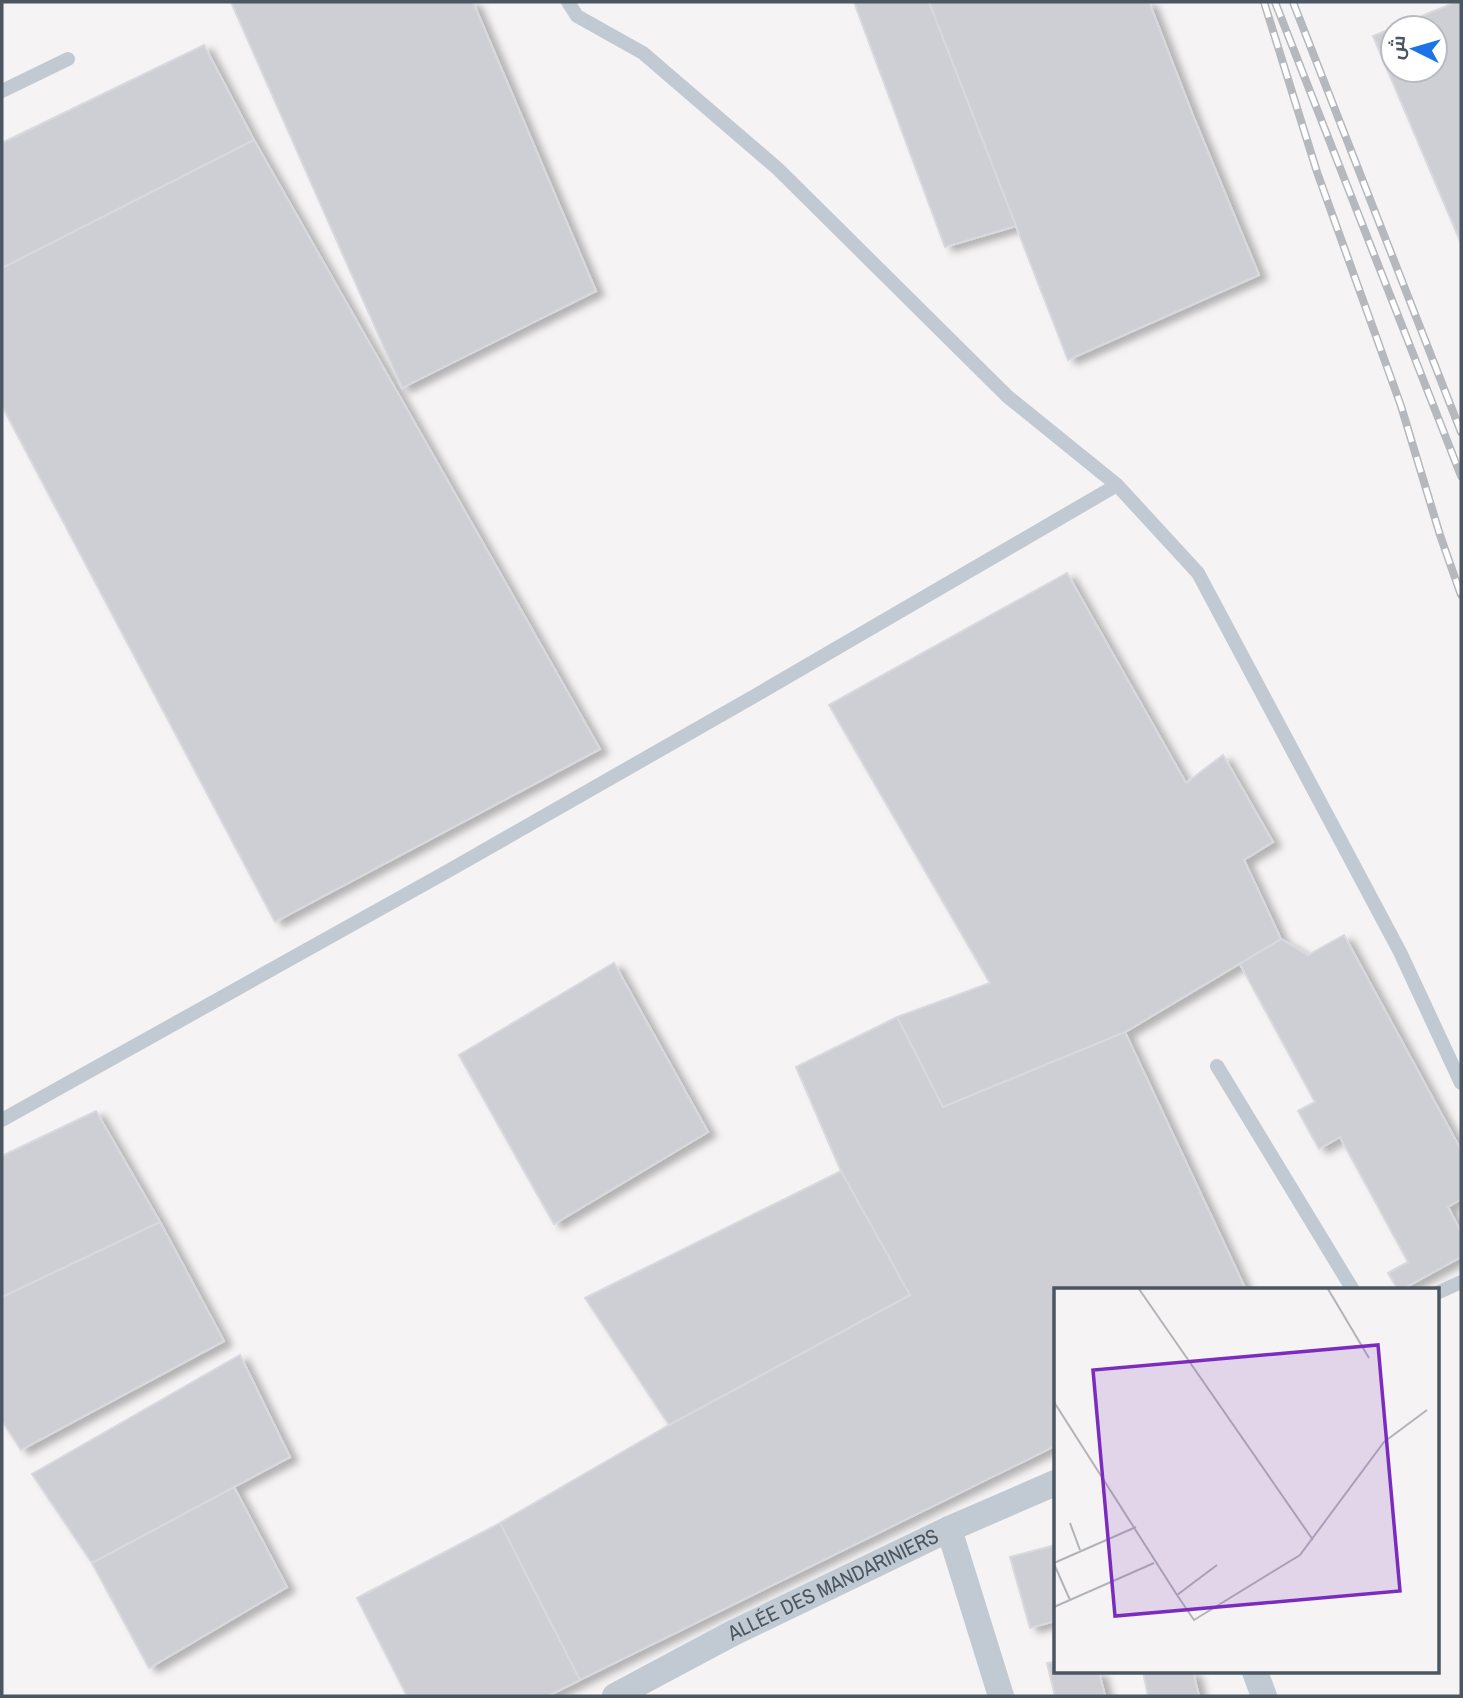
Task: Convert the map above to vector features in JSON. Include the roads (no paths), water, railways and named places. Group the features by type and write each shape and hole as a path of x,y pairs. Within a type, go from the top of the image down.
{"street":[{"name":"ALLÉE DES MANDARINIERS","path":"615,1696 733,1633 949,1529 1054,1483"},
{"path":"949,1529 1001,1696"},
{"path":"1256,1674 1264,1696"}],"lane":[{"path":"568,2 577,16 643,53 778,169 1007,396 1117,485 1198,573 1400,952 1461,1083"},
{"path":"2,91 68,59"},
{"path":"2,1120 448,871 1117,485"},
{"path":"1217,1066 1352,1288"},
{"path":"1438,1293 1461,1282"}],"railway":[{"path":"1264,2 1317,172 1401,406 1461,595"},
{"path":"1275,2 1461,476"},
{"path":"1293,2 1461,432"}]}
